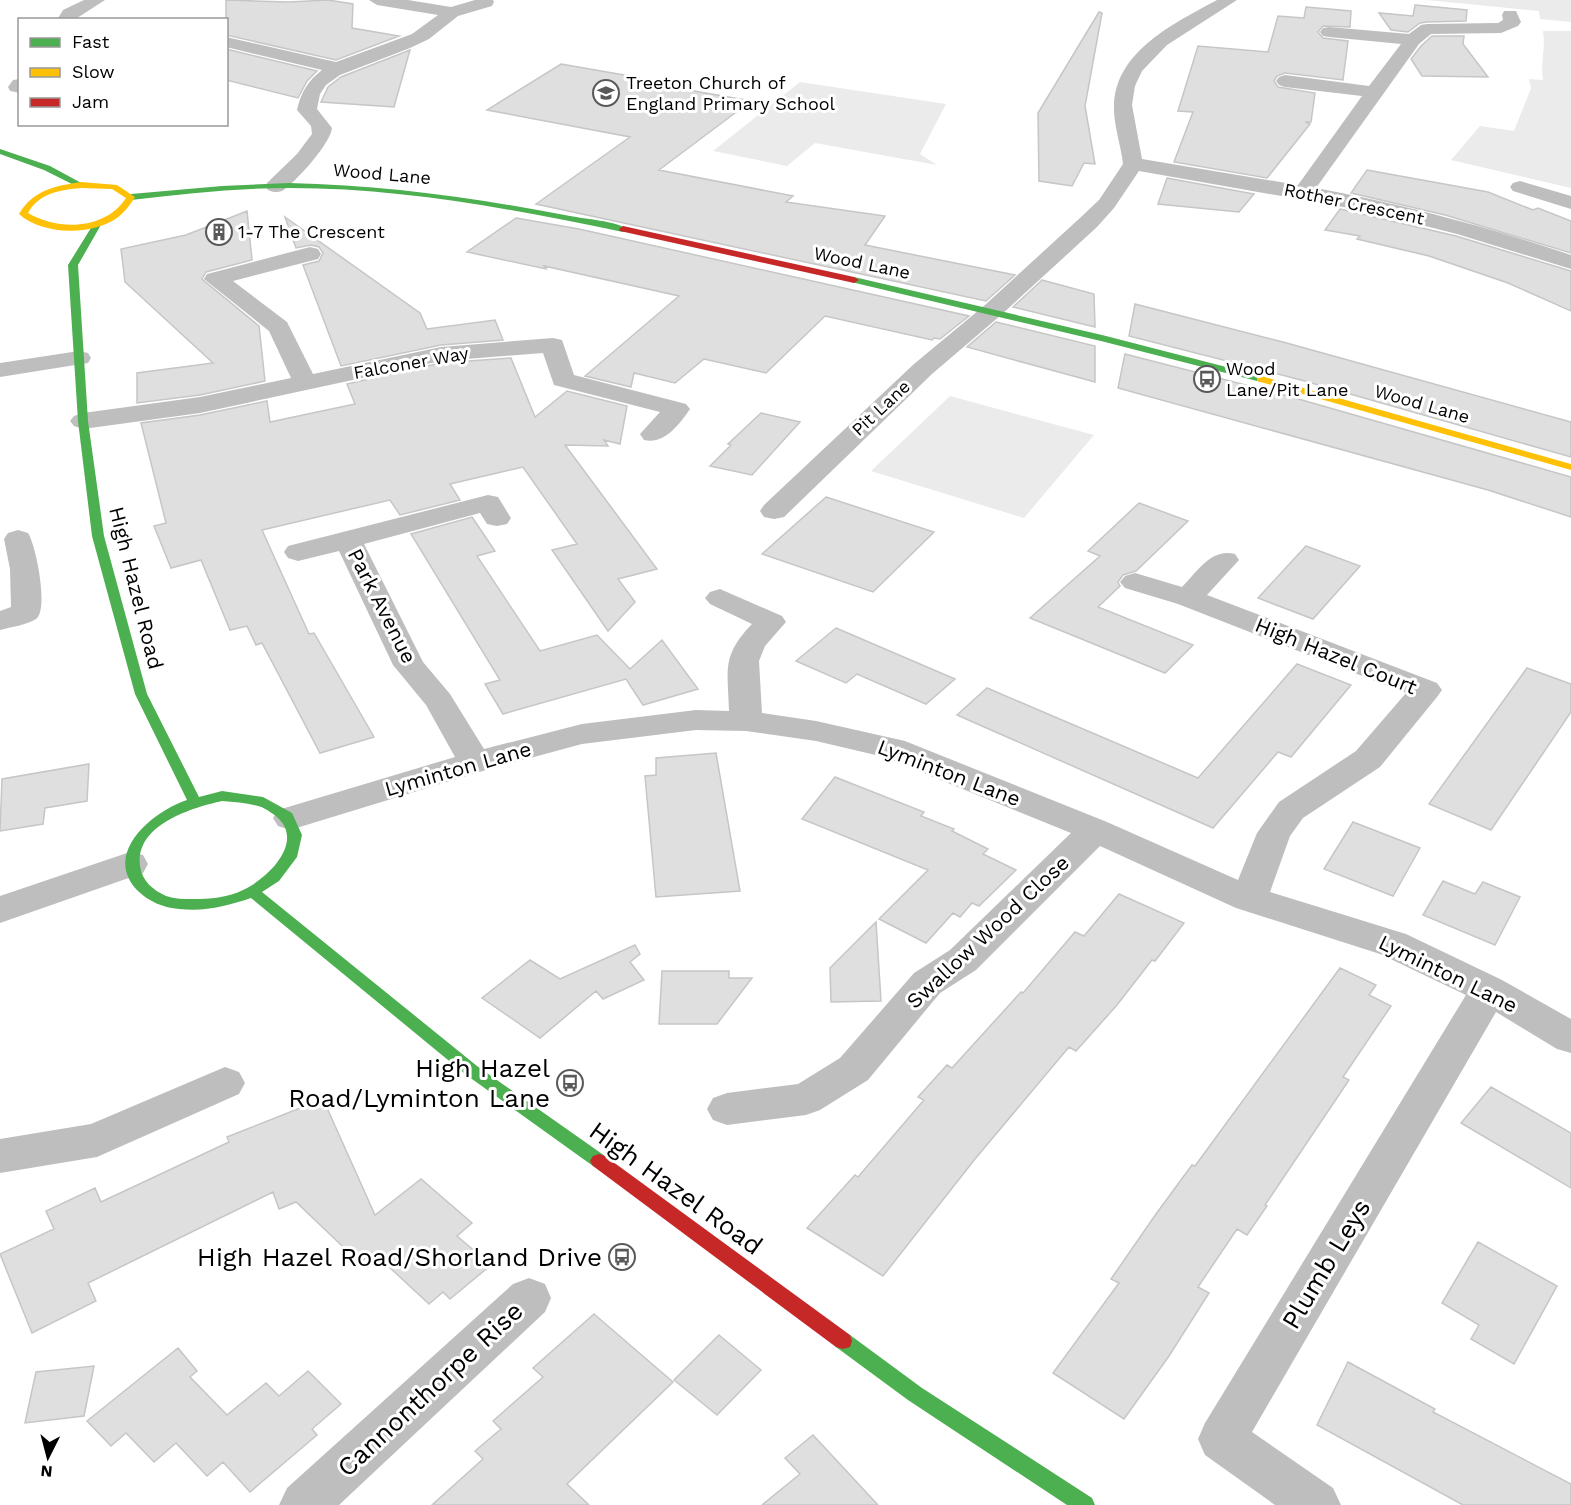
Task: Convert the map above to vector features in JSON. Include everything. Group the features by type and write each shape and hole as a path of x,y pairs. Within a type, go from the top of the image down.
{"main road":[{"path":"0,151 47,168 81,185"},
{"path":"15,158 28,180 33,199"},
{"path":"81,185 114,187 125,191 130,197 130,204 124,211 98,223 66,227 38,225 28,220 23,214 25,206 33,199 63,188 81,185"},
{"name":"Wood Lane","path":"130,197 275,186 376,190 481,202 661,238 993,310 1338,399 1571,467"},
{"path":"61,251 73,265 98,223"},
{"path":"38,225 49,238"},
{"name":"High Hazel Road","path":"73,265 83,421 98,536 141,694 194,801"},
{"path":"229,796 262,799 273,804 290,818 297,835 287,864 270,881 253,892 224,902 197,906 169,903 145,891 133,876 130,864 135,844 142,834 171,811 194,801 229,796"},
{"name":"High Hazel Road","path":"253,892 471,1070 693,1229 915,1394 1085,1505"}],"street":[{"path":"67,18 69,14 97,0"},
{"path":"377,0 452,12"},
{"path":"993,310 1107,204 1133,164 1123,103 1133,70 1141,57 1187,23 1229,0"},
{"path":"275,186 317,145 322,136 322,127 307,110 307,99 311,88 337,68 418,38 452,12 486,2"},
{"path":"1303,192 1413,40 1426,29 1501,28 1512,21 1510,15"},
{"path":"1329,32 1413,40"},
{"path":"228,42 337,68"},
{"path":"1285,81 1376,92"},
{"name":"Rother Crescent","path":"1133,164 1303,192 1397,212 1465,229 1571,262"},
{"path":"1520,187 1571,203"},
{"path":"305,382 279,327 215,279 310,254"},
{"name":"Pit Lane","path":"774,511 923,369 993,310"},
{"name":"Falconer Way","path":"83,421 200,405 441,354 553,345 563,380 677,409 653,434"},
{"path":"0,370 79,358"},
{"name":"Park Avenue","path":"298,552 488,503 497,518"},
{"path":"0,621 26,612 25,569 18,539"},
{"name":"Park Avenue","path":"348,540 409,665 439,700 475,762"},
{"path":"1188,598 1224,560"},
{"name":"High Hazel Court","path":"1135,582 1188,598 1426,690 1368,759 1291,810 1274,833 1249,899"},
{"path":"720,598 771,622 751,643 743,661 746,721"},
{"name":"Lyminton Lane","path":"290,818 475,762 582,734 696,720 746,721 816,731 893,748 1095,830 1249,899 1393,944 1489,990 1571,1038"},
{"name":"Swallow Wood Close","path":"727,1109 806,1099 854,1069 927,983 963,960 1095,830"},
{"path":"0,910 130,864"},
{"name":"Plumb Leys","path":"1316,1505 1222,1439 1489,990"},
{"path":"0,1156 97,1140 225,1083"},
{"name":"Cannonthorpe Rise","path":"304,1505 529,1298"}],"shaded area":[{"path":"1426,0 1571,0 1571,22 1540,19 1539,11"},
{"path":"1543,31 1571,31 1571,188 1451,160 1480,126 1514,131 1531,88 1529,79 1543,80"},
{"path":"800,82 946,104 920,154 937,165 815,143 787,166 713,151"},
{"path":"950,396 1094,435 1024,518 871,471"}],"building":[{"path":"226,0 289,2 328,0 353,4 352,28 399,36 336,60 228,35 228,18 226,18"},
{"path":"1415,5 1467,10 1466,21 1420,23 1408,32 1391,30 1379,13 1413,16"},
{"path":"1306,7 1351,11 1350,27 1323,26 1318,32 1323,38 1348,41 1343,80 1285,73 1277,76 1274,81 1278,87 1315,93 1311,122 1305,122 1310,124 1267,178 1174,162 1193,112 1178,111 1198,46 1268,52 1278,16 1304,18"},
{"path":"1099,12 1102,13 1085,106 1095,164 1084,163 1072,186 1039,181 1038,113"},
{"path":"1432,36 1464,36 1463,44 1488,77 1422,76 1411,59"},
{"path":"228,49 317,71 307,81 298,98 228,80"},
{"path":"410,50 394,107 321,102 328,87 341,77"},
{"path":"561,64 687,86 683,89 751,101 659,170 793,196 786,202 885,216 865,245 1015,275 986,301 536,204 630,137 487,110"},
{"path":"1367,170 1488,192 1533,210 1538,208 1571,221 1571,253 1445,215 1351,193"},
{"path":"1167,178 1254,194 1239,212 1158,204"},
{"path":"1340,209 1456,236 1571,271 1571,311 1508,283 1429,256 1357,239 1360,236 1325,230"},
{"path":"247,211 252,260 206,272 202,279 259,326 265,381 200,395 137,403 137,373 213,363 125,282 121,249 186,235"},
{"path":"285,217 420,313 427,329 495,320 503,340 441,345 341,366 303,265 319,261 323,253 319,247 311,245 296,248"},
{"path":"516,218 579,229 969,316 940,339 932,340 825,316 766,373 704,359 675,383 634,373 631,387 585,376 679,296 544,266 546,269 467,252"},
{"path":"1042,280 1094,294 1095,327 1013,307"},
{"path":"1135,304 1283,342 1571,422 1571,457 1301,380 1129,336"},
{"path":"996,322 1095,346 1095,382 967,347"},
{"path":"1125,354 1281,394 1571,477 1571,517 1488,490 1118,388"},
{"path":"511,358 535,417 567,391 627,406 620,444 604,440 608,446 565,445 657,569 618,579 635,602 608,631 552,550 577,544 523,467 450,484 460,500 400,515 390,500 262,530 309,634 314,633 374,737 320,753 262,643 256,645 247,626 230,630 201,560 171,568 154,526 166,523 141,423 200,415 267,401 270,422 355,404 347,384 441,363"},
{"path":"761,413 800,422 752,475 710,466 731,445 728,444"},
{"path":"826,497 934,532 873,592 762,554"},
{"path":"1139,503 1188,521 1136,571 1123,575 1118,582 1120,586 1098,607 1193,645 1165,673 1030,618 1100,556 1088,551"},
{"path":"472,517 495,551 477,556 540,651 597,635 630,669 662,640 698,689 643,705 626,679 503,714 485,684 500,680 411,534"},
{"path":"1306,546 1360,566 1313,619 1258,598"},
{"path":"836,628 955,679 926,704 857,674 846,683 796,661"},
{"path":"1297,664 1351,685 1291,757 1278,752 1213,828 957,715 987,688 1198,778"},
{"path":"1527,668 1571,684 1571,712 1491,830 1429,804"},
{"path":"716,753 740,891 656,897 645,776 656,775 656,758"},
{"path":"89,764 87,801 45,808 43,824 0,831 2,779"},
{"path":"835,777 924,812 921,816 954,829 952,831 988,849 983,854 1016,870 979,906 972,903 960,917 953,913 926,943 879,919 928,870 802,819"},
{"path":"1353,822 1420,848 1393,896 1324,869"},
{"path":"1443,881 1475,894 1483,882 1520,897 1495,945 1423,915"},
{"path":"1119,894 1184,923 1155,961 1152,960 1117,1005 1076,1051 1069,1047 975,1159 883,1276 807,1228 855,1175 858,1177 924,1100 918,1097 947,1065 952,1068 1021,992 1023,993 1075,932 1084,936"},
{"path":"876,922 881,1001 831,1002 830,968"},
{"path":"635,945 640,954 630,962 644,980 603,999 596,991 540,1038 482,998 530,960 560,979"},
{"path":"1340,968 1376,985 1369,995 1391,1006 1343,1077 1349,1080 1265,1205 1267,1206 1247,1235 1237,1229 1198,1287 1209,1293 1169,1356 1124,1419 1053,1373 1119,1283 1111,1279 1156,1214 1192,1165 1195,1166"},
{"path":"662,971 729,971 729,978 752,978 717,1024 659,1024"},
{"path":"1491,1087 1571,1133 1571,1188 1461,1123"},
{"path":"323,1099 375,1215 421,1179 472,1223 457,1236 491,1265 450,1299 443,1292 429,1304 373,1252 360,1263 296,1202 279,1209 273,1192 88,1283 96,1301 32,1333 0,1254 54,1229 46,1211 95,1188 101,1202 229,1142 227,1137"},
{"path":"1478,1242 1557,1286 1514,1364 1471,1339 1479,1325 1442,1303"},
{"path":"594,1314 673,1382 567,1484 589,1505 432,1505 483,1459 475,1451 501,1429 493,1421 543,1377 533,1368"},
{"path":"719,1335 761,1370 717,1415 674,1380"},
{"path":"178,1348 197,1371 190,1377 227,1415 266,1383 279,1396 308,1371 341,1404 312,1429 317,1435 250,1492 223,1462 207,1476 176,1443 154,1462 126,1433 111,1446 87,1421"},
{"path":"1348,1362 1435,1409 1433,1412 1571,1484 1571,1505 1463,1505 1317,1425"},
{"path":"94,1366 84,1416 25,1423 36,1372"},
{"path":"813,1435 878,1505 762,1505 800,1474 785,1458"}],"traffic: fast":[{"path":"0,151 47,168 81,185"},
{"path":"131,197 267,186 351,188 430,195 623,229"},
{"path":"98,223 73,265 83,421 98,536 141,694 194,801"},
{"path":"854,280 1102,338 1261,379"},
{"path":"222,796 263,802 287,816 295,835 290,857 273,877 248,894 215,904 178,904 162,900 149,892 139,883 132,861 135,848 143,835 162,817 178,809 222,796"},
{"path":"253,892 471,1070 599,1161"},
{"path":"843,1341 915,1394 1085,1505"}],"traffic: slow":[{"path":"81,185 114,187 131,197 123,209 112,218 82,227 50,225 35,221 23,214 33,200 47,192 81,185"},
{"path":"1261,379 1571,467"}],"traffic: jam":[{"path":"623,229 854,280"},
{"path":"599,1161 843,1341"}],"place":[{"name":"Treeton Church of England Primary School","path":"606,93"},
{"name":"1-7 The Crescent","path":"219,232"},
{"name":"Wood Lane/Pit Lane","path":"1207,379"},
{"name":"High Hazel Road/Lyminton Lane","path":"570,1083"},
{"name":"High Hazel Road/Shorland Drive","path":"622,1257"}]}
